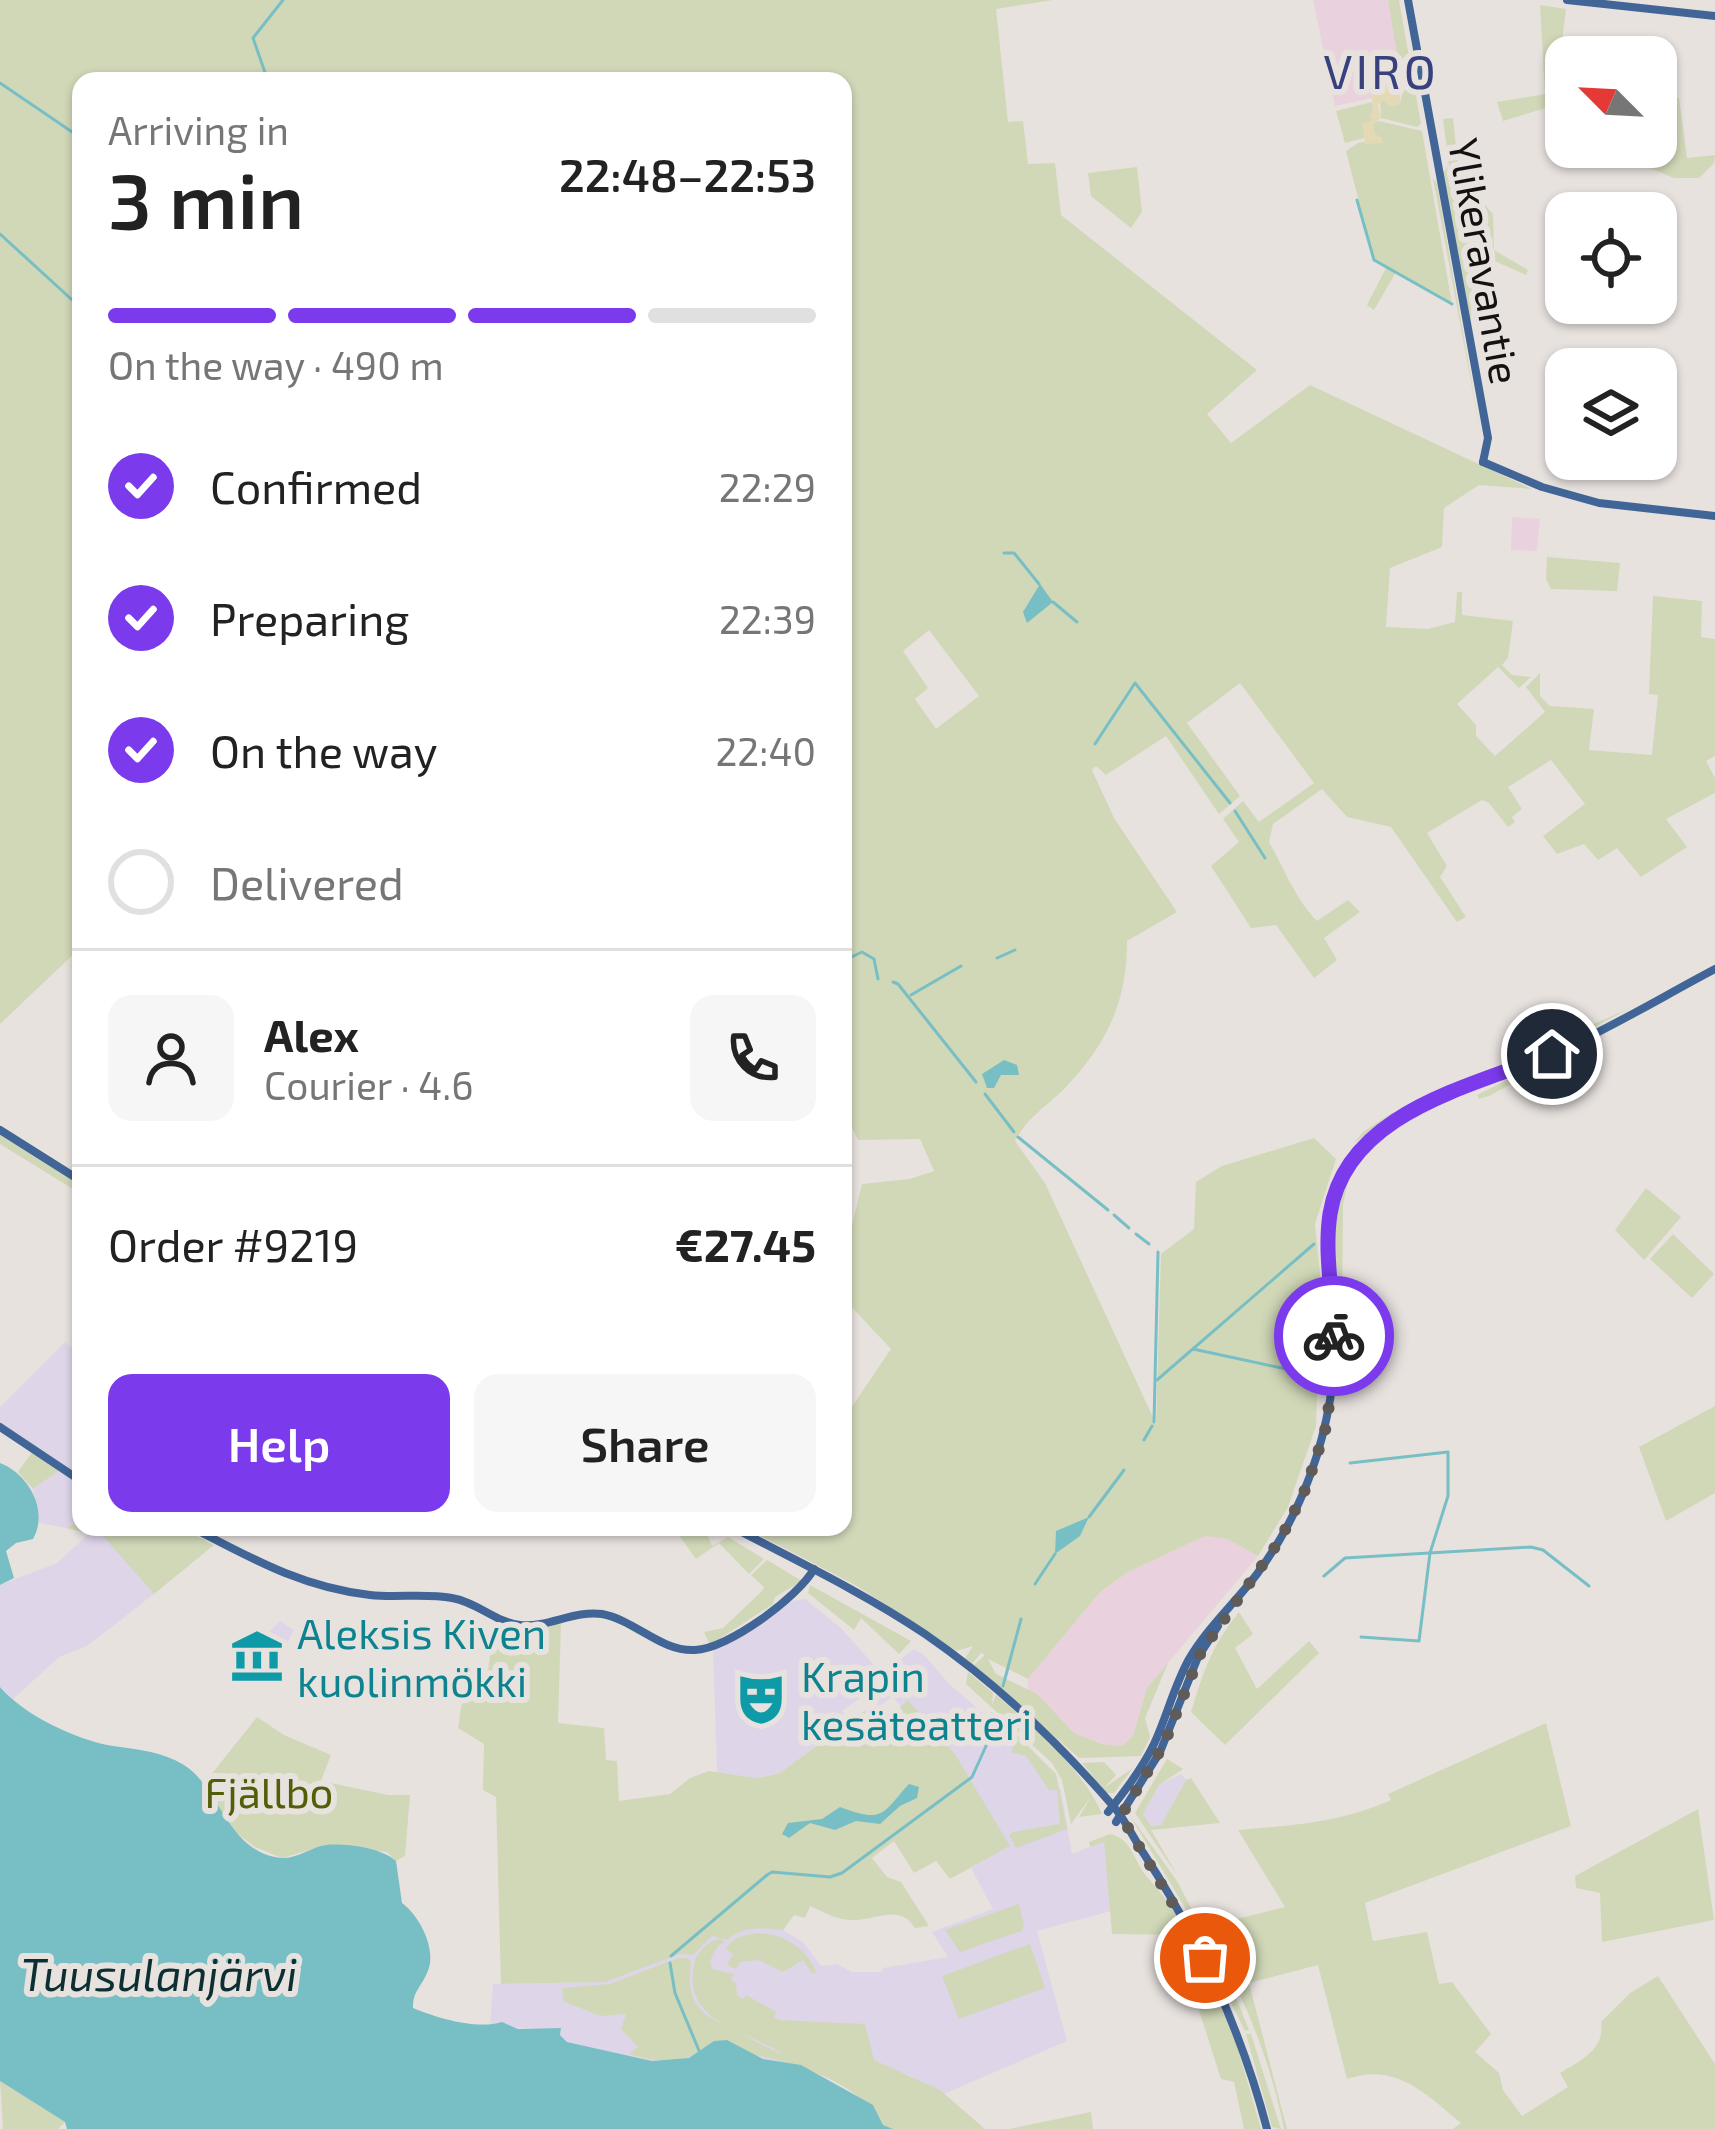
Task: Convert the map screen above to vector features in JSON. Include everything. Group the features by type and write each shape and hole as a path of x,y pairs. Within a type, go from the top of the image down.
{"main road":[{"name":"Ylikeravantie","path":"1408,0 1488,438 1484,462 1630,509 1715,516"},
{"path":"1567,0 1715,16"},
{"path":"1118,1819 1164,1744 1201,1652 1294,1516 1325,1431 1335,1361 1329,1222 1336,1190 1354,1156 1374,1134 1404,1114 1552,1054 1715,969"},
{"path":"0,1130 72,1175"},
{"path":"0,1427 72,1475"},
{"path":"209,1536 304,1583 370,1595 451,1598 526,1626 602,1614 693,1651 715,1646 798,1592 814,1569"},
{"path":"750,1536 886,1609 958,1658 1038,1726 1087,1780 1166,1887 1220,1989 1268,2129"},
{"path":"1111,1809 1153,1747 1186,1665 1235,1600"}],"shaded area":[{"path":"1313,0 1388,0 1406,91 1335,106"},
{"path":"1512,517 1540,519 1537,551 1511,550"},
{"path":"65,1342 72,1349 72,1525 39,1523 33,1489 59,1471 0,1427 0,1407"},
{"path":"86,1536 104,1536 154,1594 87,1646 59,1657 13,1699 0,1687 0,1585 57,1563"},
{"path":"1205,1536 1227,1539 1258,1556 1147,1688 1133,1736 1123,1746 1074,1733 1028,1690 1028,1679 1099,1593 1128,1572"},
{"path":"805,1599 840,1627 882,1674 914,1649 925,1656 950,1685 1049,1769 1061,1791 1072,1854 1104,1841 1111,1911 1037,1931 1067,2041 939,2096 909,2075 776,2062 652,2061 567,2042 561,2029 490,2027 493,1984 605,1982 680,1936 760,1925 783,1930 803,1942 821,1966 882,1972 883,1968 948,1957 932,1932 993,1909 971,1868 1009,1846 955,1754 908,1701 902,1708 893,1696 869,1715 864,1711 888,1693 881,1683 842,1711 849,1721 778,1774 757,1778 717,1772 713,1650 791,1601"},
{"path":"280,1621 294,1630 265,1686 239,1672 251,1650"},
{"path":"1181,1774 1186,1780 1161,1825 1151,1826 1143,1814 1159,1785"}],"green space":[{"path":"0,0 1053,0 996,9 1008,122 1023,121 1028,164 1055,163 1061,215 1257,370 1207,414 1231,443 1310,385 1532,489 1479,485 1444,508 1442,547 1390,568 1386,627 1428,629 1455,622 1457,592 1462,592 1462,615 1513,621 1508,658 1502,665 1512,675 1531,677 1519,688 1498,667 1457,704 1495,756 1545,712 1526,687 1540,673 1540,696 1550,706 1594,709 1589,750 1652,755 1658,695 1649,694 1653,596 1702,601 1701,637 1715,639 1715,756 1706,761 1715,778 1715,793 1666,819 1687,847 1641,877 1617,848 1598,860 1584,844 1557,854 1543,836 1585,804 1551,760 1508,787 1522,809 1508,827 1482,800 1427,833 1447,866 1440,877 1466,917 1457,922 1391,827 1347,817 1322,789 1273,824 1269,842 1317,921 1348,900 1360,912 1324,938 1337,960 1314,978 1276,925 1251,928 1211,866 1239,842 1223,819 1243,801 1259,822 1314,783 1240,683 1187,723 1240,796 1219,814 1166,736 1106,775 1096,766 1092,770 1114,818 1177,912 1127,941 1119,1002 1104,1037 1081,1070 1015,1141 1045,1183 1156,1424 1161,1254 1194,1229 1196,1182 1222,1166 1314,1138 1336,1159 1315,1224 1321,1283 1316,1426 1288,1507 1258,1556 1227,1539 1205,1536 1128,1572 1099,1593 1028,1679 988,1659 996,1674 1037,1694 1074,1733 1122,1746 1133,1736 1147,1688 1168,1663 1145,1718 1150,1737 1141,1756 1079,1758 974,1665 985,1655 981,1653 972,1664 965,1658 973,1646 956,1651 857,1586 761,1536 852,1536 852,1407 891,1349 852,1308 852,1225 862,1184 910,1179 934,1171 920,1139 858,1140 852,1128 852,72 72,72 72,956 0,1024","holes":["929,630 979,696 936,729 915,699 928,688 903,651"]},
{"path":"1388,0 1399,0 1421,124 1417,127 1381,118 1380,100 1400,103 1403,89"},
{"path":"1540,5 1566,9 1563,36 1545,36 1545,94"},
{"path":"1545,94 1545,108 1503,121 1497,102"},
{"path":"1677,98 1687,158 1715,155 1714,163 1699,178 1674,178 1649,168 1677,168"},
{"path":"1372,102 1374,113 1364,138 1345,143 1336,111"},
{"path":"1453,118 1459,175 1493,214 1494,250 1528,270 1526,275 1488,258 1472,289 1471,321 1442,174 1449,165 1443,119"},
{"path":"1374,123 1422,131 1452,304 1396,272 1374,310 1367,305 1386,268 1374,260 1346,151 1358,143 1382,139 1374,133"},
{"path":"1137,167 1142,212 1131,228 1091,196 1088,173"},
{"path":"1433,178 1437,184 1482,441"},
{"path":"1547,557 1620,563 1617,591 1551,589 1546,579"},
{"path":"1661,1003 1489,1096 1479,1099 1477,1095"},
{"path":"1630,1008 1542,1055 1391,1116 1353,1144 1390,1114"},
{"path":"0,1135 72,1180 72,1188 0,1144"},
{"path":"1349,1177 1343,1204 1342,1331 1333,1253 1342,1195"},
{"path":"1646,1188 1681,1217 1644,1260 1615,1230"},
{"path":"1673,1234 1714,1274 1692,1298 1650,1259"},
{"path":"1715,1406 1715,1493 1666,1521 1639,1447"},
{"path":"33,1451 60,1470 33,1489 18,1472"},
{"path":"103,1536 197,1536 214,1545 154,1594"},
{"path":"679,1536 708,1536 712,1546 728,1537 764,1559 749,1574 719,1543 696,1559"},
{"path":"767,1560 802,1581 710,1645 704,1632 723,1628 762,1591 764,1587 751,1575"},
{"path":"810,1585 911,1641 899,1654 861,1618 854,1630 808,1593"},
{"path":"1239,1612 1253,1634 1235,1648 1257,1689 1309,1641 1319,1653 1225,1745 1191,1712 1209,1659"},
{"path":"495,1620 527,1629 561,1623 558,1723 604,1728 606,1760 617,1761 619,1801 670,1794 690,1778 709,1771 757,1778 778,1774 864,1711 879,1727 908,1700 955,1754 1010,1846 950,1879 936,1861 914,1873 894,1841 872,1858 887,1877 901,1882 929,1926 915,1928 894,1915 845,1920 810,1906 805,1918 794,1915 783,1930 746,1930 727,1940 712,1936 693,1955 680,1954 605,1982 501,1984 496,1797 483,1790 484,1744 458,1728 468,1663 488,1670"},
{"path":"968,1672 993,1693 992,1705 996,1695 1056,1749 1102,1814 1079,1817 1090,1798 1071,1824 1062,1780 1052,1763 966,1684"},
{"name":"Fjällbo","path":"257,1717 284,1735 331,1755 321,1781 410,1795 405,1856 396,1861 387,1852 327,1845 282,1858 255,1847 228,1827 202,1786"},
{"path":"1546,1723 1571,1826 1365,1903 1373,1941 1427,1932 1439,1984 1452,1982 1491,2034 1475,2052 1499,2073 1503,2090 1522,2116 1568,2087 1560,2073 1595,2047 1601,2022 1630,1993 1658,1976 1715,2064 1715,2129 1453,2129 1461,2123 1408,2083 1380,2074 1347,2079 1318,1965 1249,1983 1284,2129 1253,2025 1205,1927 1285,1907 1238,1830 1316,1822 1372,1808 1391,1800 1388,1794"},
{"path":"1017,1735 1056,1774 1067,1829 1016,1848 1009,1835 1013,1832 1060,1824 1057,1790 1049,1790 1026,1756 1011,1752"},
{"path":"1167,1759 1183,1769 1159,1785 1143,1814 1151,1826 1161,1825 1191,1778 1220,1823 1151,1830 1179,1878 1135,1813"},
{"path":"1104,1762 1116,1775 1104,1788 1133,1768 1114,1793 1107,1793 1082,1763"},
{"path":"1698,1809 1714,1920 1602,1942 1600,1893 1576,1888 1575,1876"},
{"path":"1129,1814 1177,1881 1222,1967 1212,1963"},
{"path":"1110,1834 1128,1845 1177,1916 1200,1960 1183,1935 1112,1934 1104,1842 1090,1847 1089,1842"},
{"path":"1019,1904 1021,1931 960,1952 945,1930"},
{"path":"758,1933 794,1944 816,1973 803,1960 783,1972 759,1960 740,1962 736,1969 727,1965 733,1954 726,1949 732,1941"},
{"path":"725,1942 710,1961 712,1969 734,1974 731,1980 743,1999 746,1995 776,2012 774,2017 779,2020 865,2024 874,2060 940,2090 985,2129 883,2126 870,2107 830,2079 754,2055 707,2046 690,2057 670,2060 629,2054 638,2047 621,2029 626,2014 600,2016 563,2001 562,1988 610,1984 688,1958 693,1997 717,2020 697,1999 693,1984 694,1964 707,1944"},
{"path":"1030,1944 1045,1988 959,2019 942,1976"},
{"path":"1225,1970 1249,2030 1245,2031 1216,1973"},
{"path":"1204,1972 1234,2035 1261,2129 1244,2129 1234,2082 1221,2079 1188,1976"},
{"path":"1246,2034 1251,2034 1281,2129 1272,2127"},
{"path":"0,2081 65,2122 58,2129 3,2129"},
{"path":"1091,2112 1093,2129 1009,2129"}],"sand":[{"path":"1400,75 1400,104 1391,107 1382,100 1378,105 1381,118 1374,132 1384,143 1365,144 1362,123 1371,121 1374,112 1369,82"}],"water":[{"path":"1040,584 1053,602 1027,623 1023,612"},
{"path":"1004,1060 1017,1065 1019,1075 1001,1075 994,1088 987,1088 982,1074"},
{"path":"0,1463 27,1484 39,1517 33,1539 6,1551 14,1578 0,1585"},
{"path":"1089,1517 1080,1536 1055,1554 1056,1531"},
{"name":"Tuusulanjärvi","path":"0,1687 23,1707 67,1732 159,1754 184,1765 197,1775 237,1832 264,1854 287,1858 321,1846 343,1845 390,1856 396,1861 402,1903 421,1925 429,1945 430,1964 413,2008 469,2024 561,2028 560,2035 567,2042 652,2061 689,2058 714,2041 727,2040 763,2059 801,2065 873,2105 883,2125 893,2129 67,2129 65,2122 0,2081"},
{"path":"909,1784 919,1787 917,1798 880,1824 856,1821 835,1830 810,1823 789,1838 782,1834 788,1823 822,1819 840,1807 866,1815 881,1813"}],"waterway":[{"path":"265,72 253,38 283,0"},
{"path":"0,83 72,132"},
{"path":"1357,200 1374,260 1452,304"},
{"path":"0,234 72,300"},
{"path":"1004,553 1014,553 1039,584"},
{"path":"1053,602 1077,622"},
{"path":"1095,744 1135,683 1230,803"},
{"path":"1235,811 1265,858"},
{"path":"997,958 1015,950"},
{"path":"852,957 862,952 874,959 878,979"},
{"path":"911,995 961,966"},
{"path":"893,982 976,1082"},
{"path":"985,1094 1014,1132"},
{"path":"1018,1137 1108,1210"},
{"path":"1114,1215 1129,1228"},
{"path":"1136,1234 1149,1244"},
{"path":"1157,1380 1314,1244"},
{"path":"1154,1422 1158,1252"},
{"path":"1193,1349 1314,1375"},
{"path":"1144,1440 1152,1426"},
{"path":"1350,1463 1448,1452 1448,1496 1430,1553 1419,1641 1361,1637"},
{"path":"1089,1517 1124,1470"},
{"path":"1324,1576 1345,1558 1531,1547 1543,1550 1589,1586"},
{"path":"1035,1584 1055,1554"},
{"path":"1003,1686 1021,1619"},
{"path":"671,1956 772,1872 830,1877 842,1873 972,1777 991,1735 992,1714"},
{"path":"670,1963 675,1993 700,2053"}],"way so far":[{"path":"1205,1958 1121,1816 1164,1744 1201,1652 1294,1516 1325,1431 1334,1336"}],"place":[{"name":"Aleksis Kiven kuolinmökki","path":"257,1656"},
{"name":"Krapin kesäteatteri","path":"761,1699"}],"district":[{"name":"VIRO","path":"1381,70"}],"route":[{"path":"1334,1336 1329,1222 1336,1190 1354,1156 1392,1120 1552,1054"}]}
